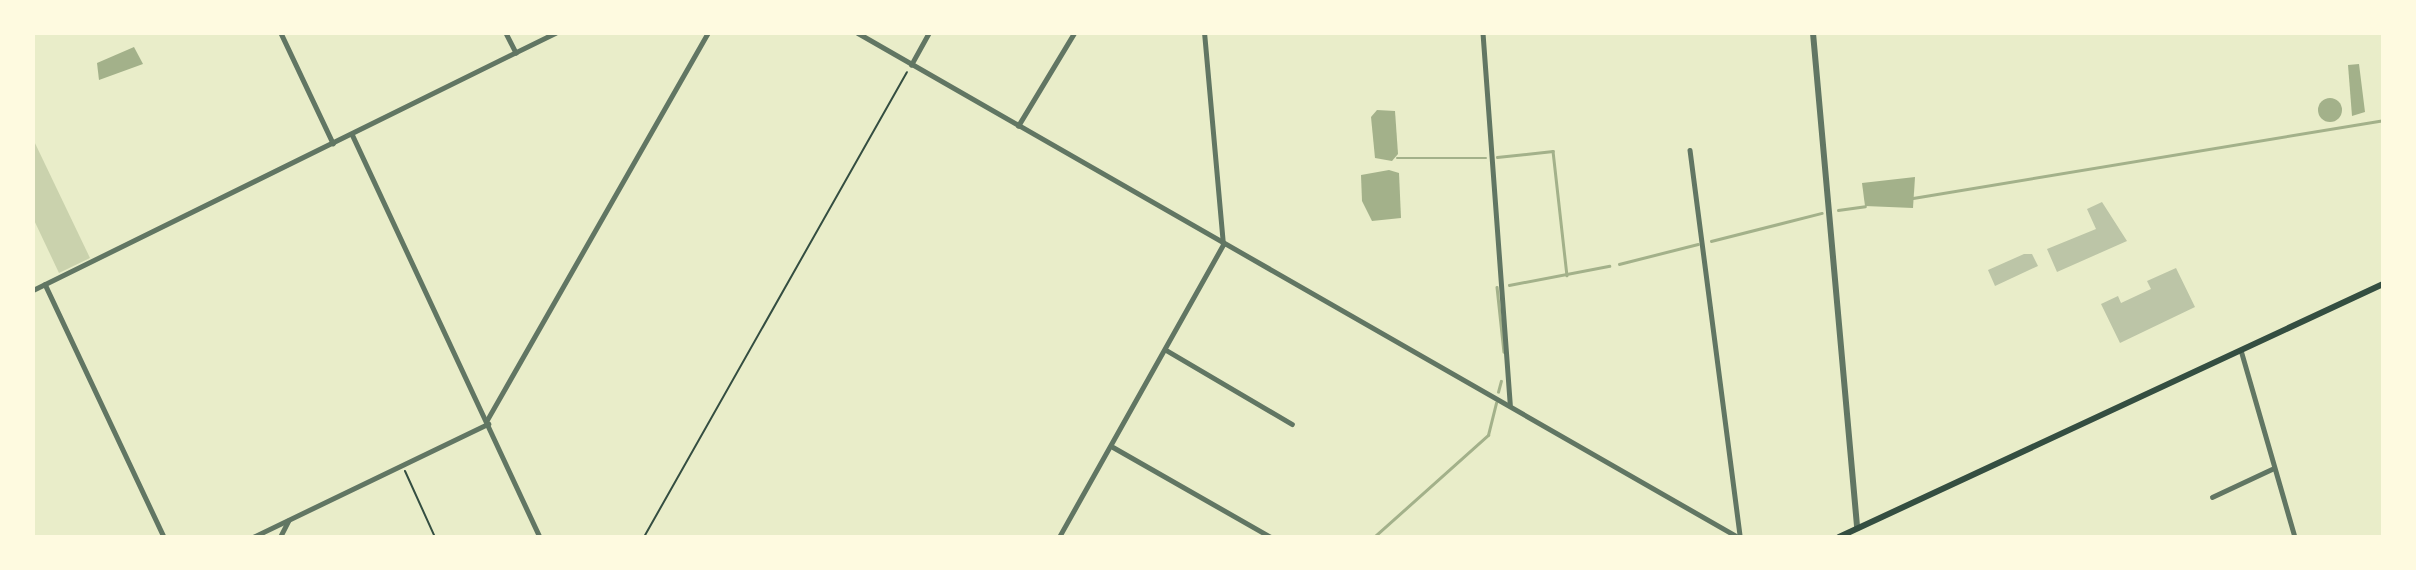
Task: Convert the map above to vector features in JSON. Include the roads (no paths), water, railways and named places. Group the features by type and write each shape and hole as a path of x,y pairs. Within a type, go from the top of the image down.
{"main road":[{"path":"1839,537 2383,284"}],"street":[{"path":"281,33 333,143"},
{"path":"506,33 516,53"},
{"path":"33,290 555,33"},
{"path":"253,537 487,422 708,33"},
{"path":"858,33 1223,245 1739,537"},
{"path":"911,65 929,33"},
{"path":"1018,127 1074,33"},
{"path":"1059,537 1113,447 1223,245 1204,33"},
{"path":"1483,33 1510,405"},
{"path":"1813,33 1857,528"},
{"path":"352,134 540,537"},
{"path":"1690,150 1739,537"},
{"path":"45,284 164,537"},
{"path":"2241,349 2295,537"},
{"path":"1166,350 1292,424"},
{"path":"1113,447 1271,537"},
{"path":"2212,497 2274,468"},
{"path":"280,537 289,520"}],"waterway":[{"path":"1913,198 2383,120"},
{"path":"1497,157 1553,151 1567,275"},
{"path":"1397,158 1486,158"},
{"path":"1838,210 1865,206"},
{"path":"1711,241 1822,213"},
{"path":"1619,264 1698,244"},
{"path":"1509,285 1609,266"},
{"path":"1497,287 1504,352"},
{"path":"1498,392 1501,381"},
{"path":"1374,537 1488,435 1496,403"}]}
